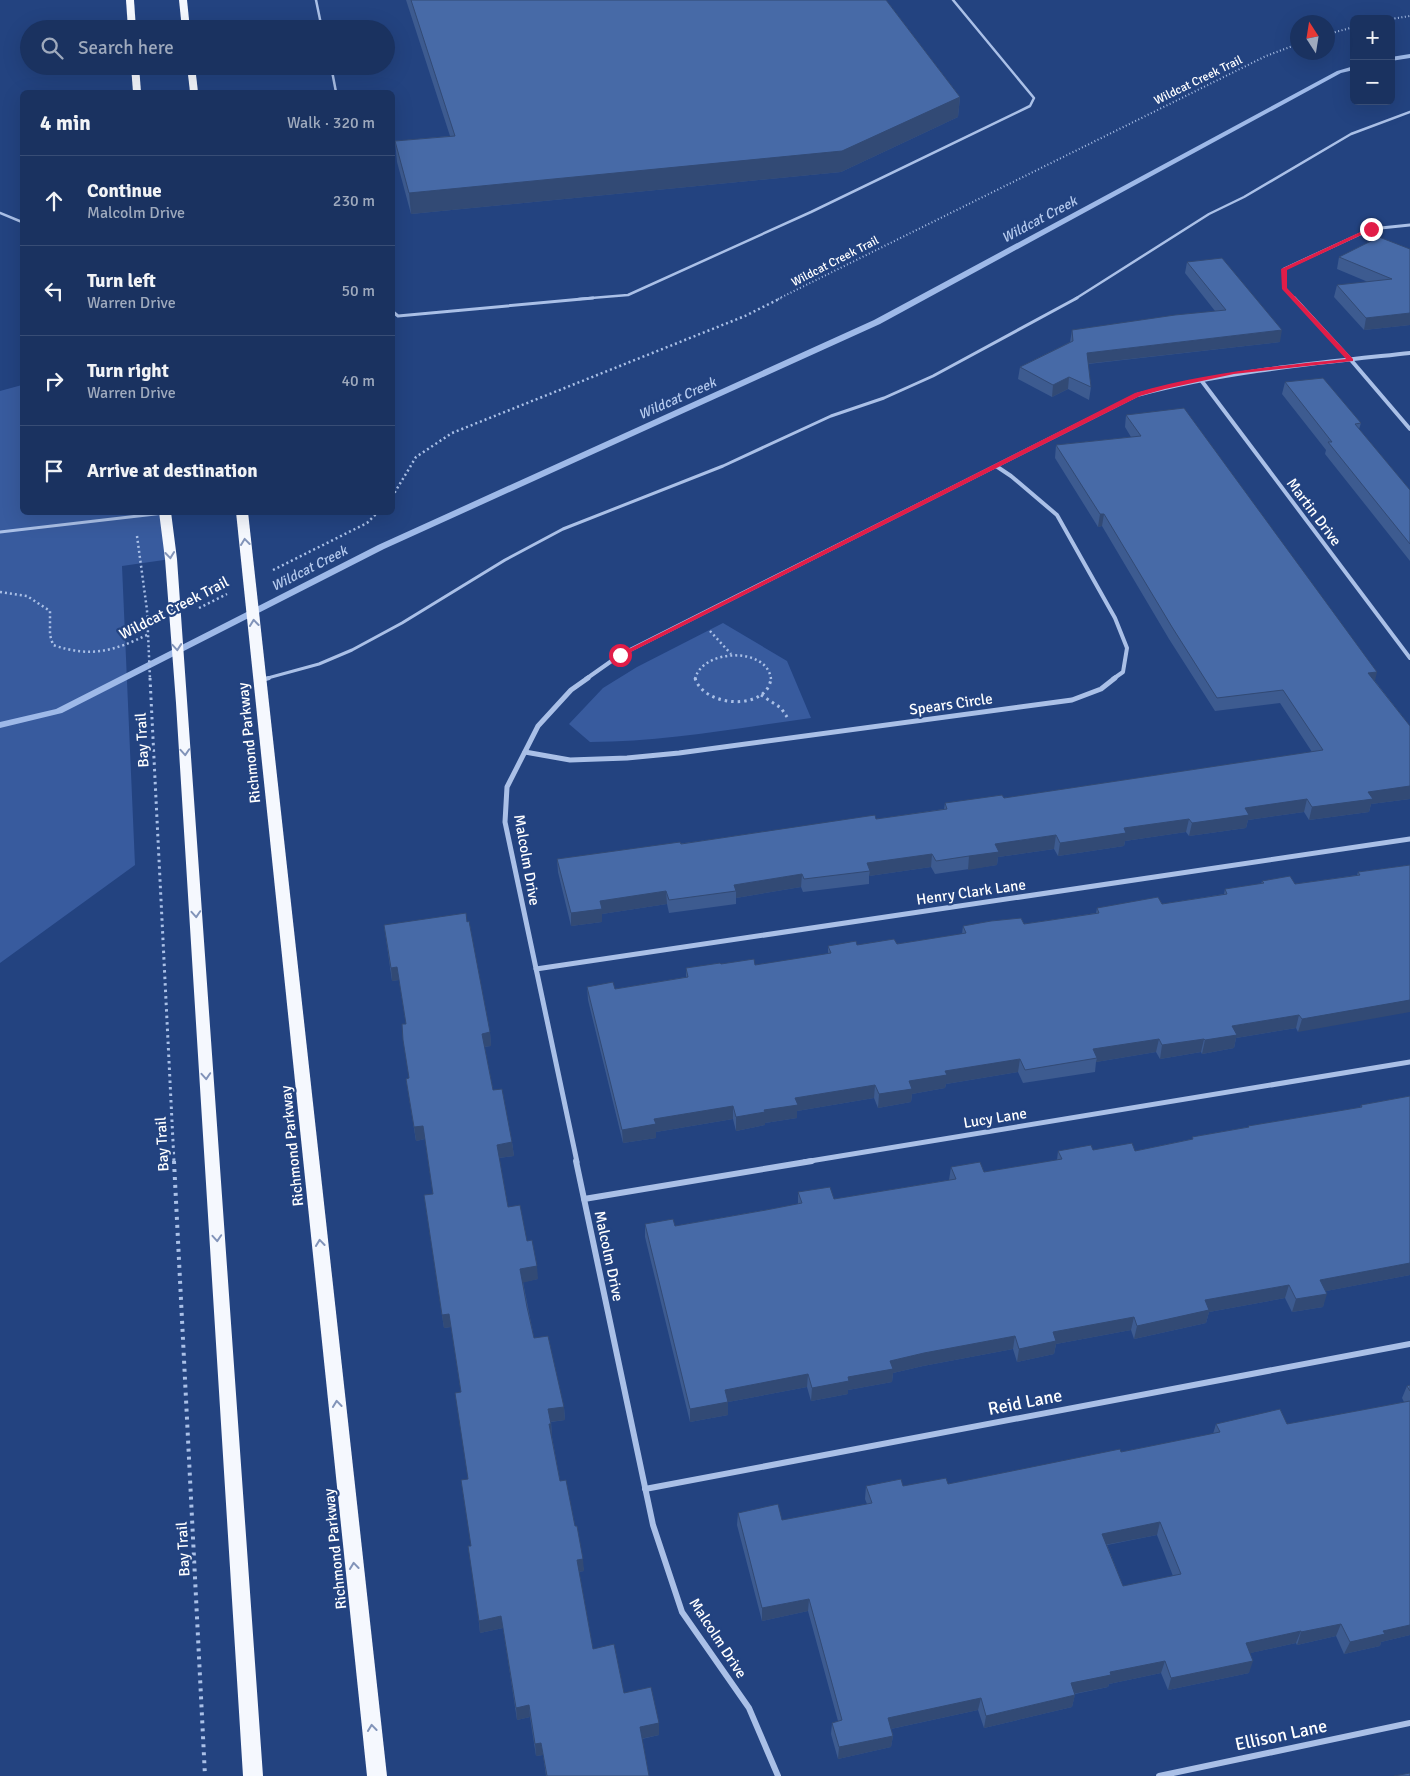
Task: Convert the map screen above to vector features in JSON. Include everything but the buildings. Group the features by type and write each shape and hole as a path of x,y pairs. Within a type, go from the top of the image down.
{"highway":[{"path":"130,0 131,20"},
{"path":"183,0 185,20"},
{"path":"136,75 137,90"},
{"path":"192,75 194,90"},
{"path":"165,515 171,559 172,598 182,703 253,1776"},
{"name":"Richmond Parkway","path":"242,515 377,1776"}],"street":[{"path":"1410,225 1371,229 1284,269 1284,288 1351,360 1410,429"},
{"name":"Malcolm Drive","path":"778,1776 749,1708 682,1612 653,1525 505,822 506,787 538,726 571,690 620,655 1137,395 1234,373 1410,354"},
{"name":"Martin Drive","path":"1201,380 1410,658"},
{"name":"Spears Circle","path":"525,752 570,760 627,758 679,753 1072,700 1101,689 1123,672 1127,648 1118,625 1056,516 1011,476 996,466"},
{"name":"Henry Clark Lane","path":"536,969 1410,839"},
{"name":"Lucy Lane","path":"584,1199 1410,1062"},
{"name":"Reid Lane","path":"645,1489 1410,1344"},
{"name":"Ellison Lane","path":"1158,1776 1410,1723"}],"lane":[{"path":"316,0 320,20"},
{"path":"395,314 398,316 628,295 811,212 1030,106 1034,98 953,0"},
{"path":"333,75 336,90"},
{"path":"260,676 319,664 352,650 402,623 505,560 563,529 723,466 832,416 884,398 933,376 1074,300 1208,214 1244,198 1351,134 1410,112"},
{"path":"0,213 20,221"},
{"path":"0,532 150,515"}],"path":[{"path":"1395,18 1410,16"},
{"path":"1335,32 1350,27"},
{"name":"Wildcat Creek Trail","path":"395,492 416,457 452,433 745,316 1223,77 1266,56 1290,47"},
{"path":"268,573 367,523 375,515"},
{"name":"Bay Trail","path":"134,517 147,610 206,1776"},
{"name":"Wildcat Creek Trail","path":"197,609 232,591"},
{"name":"Wildcat Creek Trail","path":"0,592 25,595 41,602 50,611 50,635 53,645 70,652 88,654 107,652 126,646 153,632"},
{"path":"694,617 732,655"},
{"path":"732,655 745,656 766,666 772,680 769,688 762,695 750,700 737,702 717,699 701,692 696,684 695,676 698,668 717,657 732,655"},
{"path":"762,695 781,708 802,737"}],"shaded area":[{"path":"20,386 20,515 167,515 171,559 122,566 135,865 0,963 0,391"},
{"path":"723,623 787,661 811,718 701,734 645,740 590,742 569,724 603,688 637,667"}],"waterway":[{"name":"Wildcat Creek","path":"1395,58 1410,56"},
{"name":"Wildcat Creek","path":"0,725 59,711 381,547 877,322 1339,72 1350,69"}],"route":[{"path":"620,655 1137,395 1164,387 1234,373 1351,360 1284,288 1284,269 1371,229"}]}
